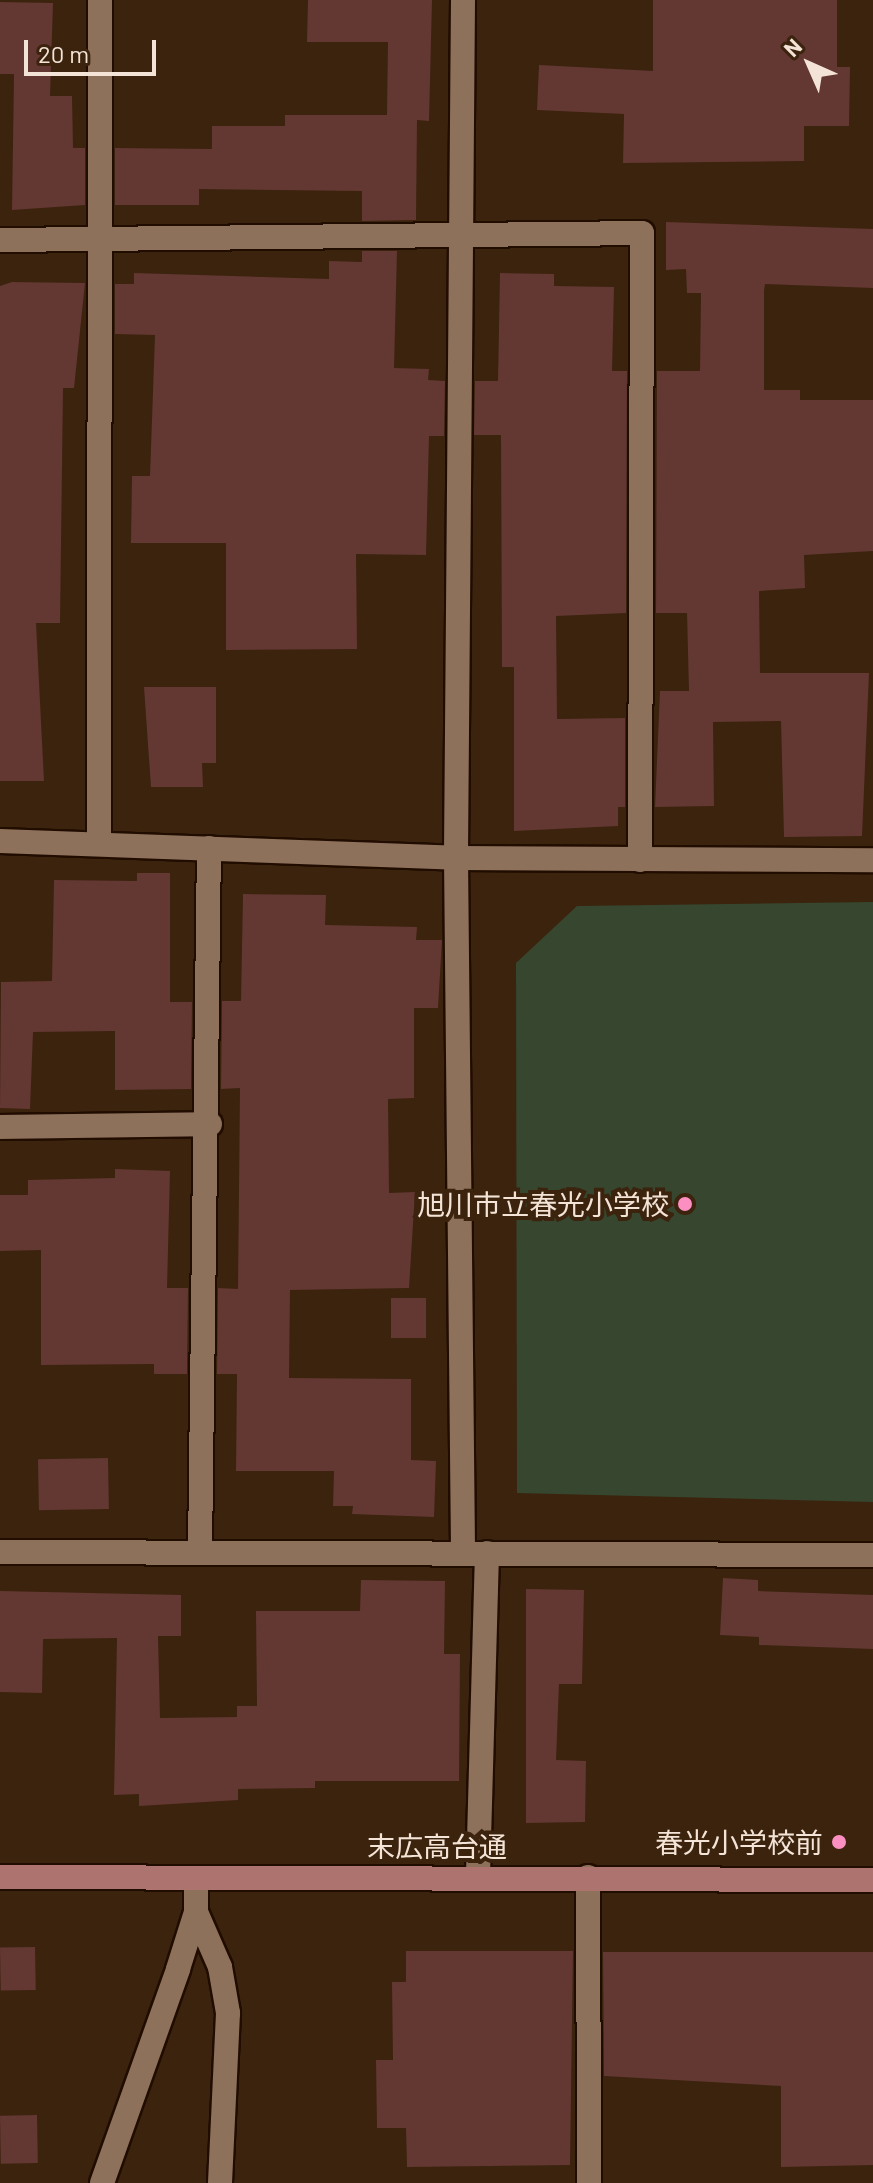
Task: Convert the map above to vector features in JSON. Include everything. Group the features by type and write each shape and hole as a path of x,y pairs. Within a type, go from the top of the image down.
{"street":[{"path":"99,844 100,0"},
{"path":"463,0 456,858 475,1553 478,1875"},
{"path":"0,240 461,238 642,233 640,860"},
{"path":"0,841 456,858 873,860"},
{"path":"200,1551 210,1124 209,848"},
{"path":"0,1127 210,1124"},
{"path":"0,1552 873,1555"},
{"name":"末広高台通","path":"0,1877 478,1875 873,1880"},
{"path":"588,1877 589,2183"},
{"path":"102,2183 196,1912 196,1878"},
{"path":"196,1912 220,1967 228,2013 220,2183"}],"green space":[{"name":"旭川市立春光小学校","path":"873,902 873,1502 517,1493 516,963 577,906"}],"building":[{"path":"308,0 432,0 429,121 417,120 416,220 362,221 362,191 199,189 199,205 115,205 115,148 212,149 212,126 285,126 285,115 387,115 388,42 307,42"},
{"path":"653,0 837,0 837,67 850,67 849,126 804,126 804,161 623,163 624,114 537,110 539,65 653,71"},
{"path":"0,2 53,3 50,96 72,96 73,148 85,148 85,205 12,210 14,74 0,74"},
{"path":"666,222 873,229 873,288 765,284 764,291 764,390 800,390 800,400 873,400 873,551 804,555 805,588 759,591 760,673 869,673 862,836 784,837 781,721 713,722 714,806 655,807 660,691 689,691 687,613 656,613 657,371 700,371 701,293 687,293 686,269 666,270"},
{"path":"362,251 397,251 394,368 429,369 428,380 445,381 444,436 429,436 426,555 356,554 357,649 226,650 226,543 131,543 132,476 150,476 155,335 115,334 115,284 134,284 134,273 329,279 329,261 362,262"},
{"path":"500,273 554,274 554,286 614,287 612,371 627,371 626,613 556,616 557,719 625,718 625,807 618,807 618,826 514,831 514,667 502,667 501,435 474,435 475,381 498,381"},
{"path":"12,282 85,283 74,388 63,388 60,623 36,623 44,781 0,781 0,286"},
{"path":"144,687 216,687 216,763 202,763 203,787 151,787"},
{"path":"137,873 170,873 170,1002 192,1002 191,1089 115,1090 115,1031 33,1032 30,1109 0,1108 1,982 52,981 54,880 137,881"},
{"path":"243,894 326,895 325,925 417,927 416,940 442,940 438,1008 414,1008 414,1098 388,1099 389,1193 415,1192 409,1288 290,1290 289,1378 411,1379 411,1460 436,1461 434,1517 352,1514 353,1506 333,1506 334,1471 236,1471 237,1374 217,1374 218,1288 238,1289 240,1088 221,1089 222,1001 241,1001"},
{"path":"115,1169 170,1171 167,1288 188,1288 187,1374 154,1374 154,1364 41,1365 41,1250 0,1251 0,1195 28,1195 28,1180 115,1178"},
{"path":"391,1298 426,1298 426,1338 391,1338"},
{"path":"108,1458 109,1509 39,1510 38,1459"},
{"path":"723,1578 758,1580 758,1591 873,1595 873,1649 759,1645 759,1637 720,1635"},
{"path":"361,1580 445,1581 444,1654 460,1654 459,1781 315,1781 315,1788 238,1789 238,1800 139,1806 139,1794 114,1795 117,1638 43,1639 42,1693 0,1692 0,1591 181,1595 181,1636 158,1636 160,1718 237,1717 237,1706 257,1706 256,1611 360,1611"},
{"path":"526,1589 584,1590 582,1684 559,1684 556,1760 586,1761 585,1822 526,1823"},
{"path":"35,1947 36,1990 1,1991 0,1948"},
{"path":"406,1951 573,1951 570,2165 407,2167 406,2128 377,2128 376,2060 393,2060 392,1982 406,1982"},
{"path":"603,1952 873,1952 873,2165 781,2167 781,2086 604,2076"},
{"path":"37,2115 38,2163 1,2164 0,2116"}],"place":[{"name":"旭川市立春光小学校","path":"685,1204"},
{"name":"春光小学校前","path":"839,1842"}]}
